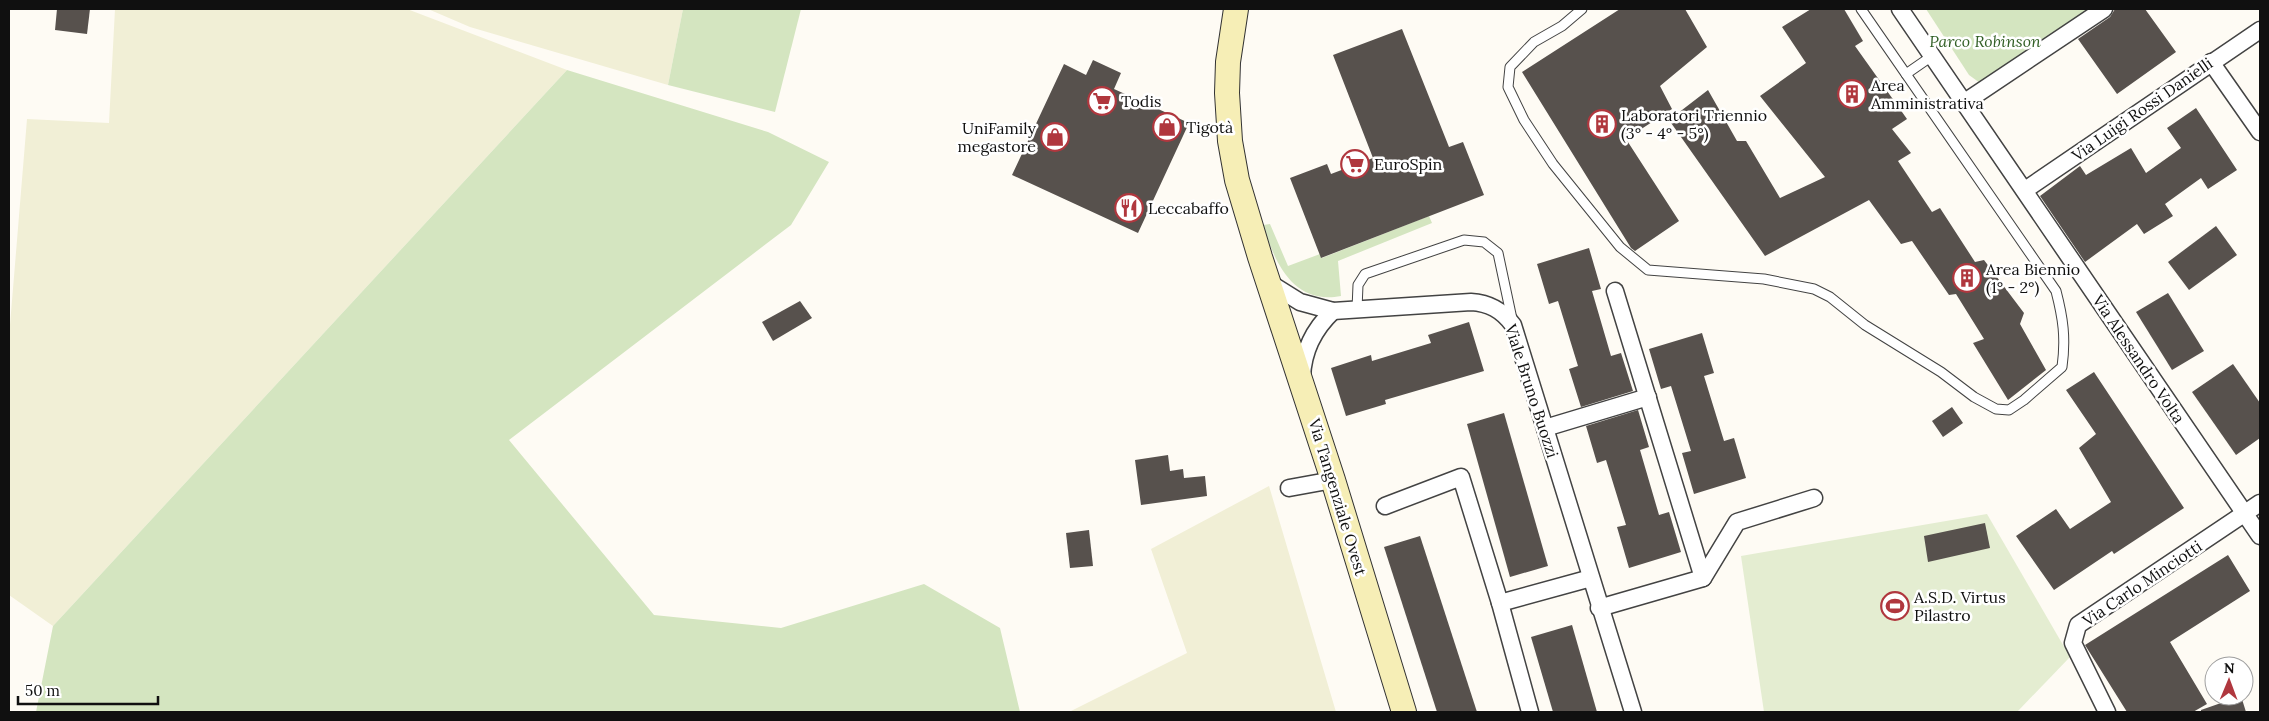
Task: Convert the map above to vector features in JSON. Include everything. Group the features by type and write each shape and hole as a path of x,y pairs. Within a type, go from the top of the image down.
{"main road":[{"name":"Via Tangenziale Ovest","path":"1236,9 1228,62 1227,93 1230,141 1237,180 1268,282 1333,480 1404,712"}],"street":[{"name":"Via Alessandro Volta","path":"1900,9 2260,536"},
{"path":"1965,102 2104,9"},
{"name":"Via Luigi Rossi Danielli","path":"2025,190 2260,30"},
{"path":"2211,62 2260,132"},
{"path":"1268,282 1300,302 1333,311 1316,330 1310,341 1302,368 1301,382"},
{"path":"1615,291 1703,578"},
{"name":"Viale Bruno Buozzi","path":"1333,311 1480,303 1497,309 1513,324 1599,608 1633,712"},
{"path":"1545,428 1648,397"},
{"path":"1385,506 1460,477 1500,603 1530,712"},
{"path":"1289,488 1333,480"},
{"path":"1599,608 1703,578 1737,522 1814,498"},
{"name":"Via Carlo Minciotti","path":"2107,712 2073,643 2078,625 2260,503"},
{"path":"1500,603 1591,578"}],"lane":[{"path":"1582,9 1562,26 1534,42 1522,54 1510,67 1508,87 1524,120 1553,164 1620,247 1648,270 1764,279 1814,289 1830,298 1865,325 1941,372 1974,397 1996,409 2009,410 2024,400 2062,367 2064,320 2056,291 1861,9"},
{"path":"1906,74 1932,56"},
{"path":"1357,309 1358,285 1365,274 1464,240 1484,242 1498,253 1513,324"}],"shaded area":[{"path":"115,9 407,9 567,70 53,626 9,595 9,337 27,119 109,123"},
{"path":"428,9 683,9 668,85 470,27"},
{"path":"1269,486 1336,712 1069,712 1187,653 1151,549"}],"green space":[{"path":"683,9 801,9 775,112 668,85"},
{"name":"Parco Robinson","path":"1926,9 2092,9 1980,83 1969,75"},
{"path":"567,70 768,132 829,162 791,225 509,440 654,615 781,628 924,584 1000,628 1020,712 36,712 53,626"},
{"path":"1429,216 1432,223 1338,261 1341,296 1324,297 1310,294 1298,288 1288,278 1280,267 1263,225 1270,224 1288,266 1320,254 1322,258"},
{"name":"A.S.D. Virtus Pilastro","path":"1987,514 2070,657 2017,712 1764,712 1741,556"}],"building":[{"path":"57,9 90,9 87,34 55,30"},
{"name":"Laboratori Triennio (3° - 4° - 5°)","path":"1620,9 1685,9 1707,47 1660,86 1672,109 1626,139 1679,221 1635,251 1631,248 1522,72"},
{"path":"1811,9 1844,9 1863,41 1855,46 1907,119 1892,129 1911,153 1898,161 1932,212 1940,208 1975,262 1984,260 2024,313 2020,324 2046,370 2008,400 1973,343 1984,339 1956,294 1949,295 1912,241 1901,244 1869,200 1765,256 1669,120 1708,90 1737,141 1746,141 1780,198 1825,177 1760,96 1806,63 1782,27"},
{"path":"2115,9 2145,9 2176,52 2117,94 2078,39 2110,17"},
{"path":"1402,29 1449,147 1463,142 1484,195 1321,258 1290,178 1327,164 1331,174 1373,158 1333,55"},
{"path":"1093,60 1121,73 1114,89 1189,123 1138,233 1012,175 1064,64 1086,75"},
{"path":"2196,108 2237,170 2208,189 2201,178 2165,204 2173,216 2144,234 2137,224 2085,262 2040,196 2080,166 2086,175 2131,148 2146,173 2181,148 2167,128"},
{"path":"2216,226 2237,255 2189,290 2168,262"},
{"path":"1589,248 1601,289 1592,291 1611,356 1621,353 1633,391 1581,407 1569,369 1578,366 1558,301 1549,304 1537,264"},
{"path":"2168,293 2204,351 2172,370 2136,312"},
{"path":"800,301 812,318 773,341 762,322"},
{"path":"1469,322 1484,371 1385,400 1386,404 1346,416 1331,368 1371,355 1372,361 1431,343 1428,335"},
{"path":"1702,333 1714,373 1704,376 1724,441 1734,438 1746,478 1694,494 1682,453 1691,451 1671,386 1661,389 1649,349"},
{"path":"2233,364 2260,403 2260,438 2236,455 2192,392"},
{"path":"2094,372 2184,508 2114,554 2112,551 2054,590 2016,536 2056,509 2070,529 2111,502 2079,448 2096,434 2066,390"},
{"path":"1952,407 1963,423 1943,437 1932,421"},
{"path":"1638,410 1649,447 1640,450 1659,515 1669,512 1681,552 1629,568 1617,527 1626,525 1606,460 1597,463 1586,426"},
{"path":"1504,413 1548,566 1510,577 1467,424"},
{"path":"1168,455 1170,471 1183,469 1184,478 1205,476 1207,496 1141,505 1135,460"},
{"path":"1985,523 1990,548 1928,562 1924,536"},
{"path":"1089,530 1093,566 1070,568 1066,533"},
{"path":"1420,536 1477,712 1437,712 1384,547"},
{"path":"2228,555 2250,591 2170,642 2204,699 2204,706 2193,712 2127,712 2085,645"},
{"path":"1572,625 1597,712 1553,712 1531,637"},
{"path":"2212,706 2244,706 2246,712 2201,712 2201,710"}],"place":[{"name":"Area Amministrativa","path":"1852,94"},
{"name":"Todis","path":"1102,101"},
{"name":"Laboratori Triennio (3° - 4° - 5°)","path":"1602,124"},
{"name":"Tigotà","path":"1167,127"},
{"name":"UniFamily megastore","path":"1055,137"},
{"name":"EuroSpin","path":"1355,164"},
{"name":"Leccabaffo","path":"1129,208"},
{"name":"Area Biennio (1° - 2°)","path":"1967,278"},
{"name":"A.S.D. Virtus Pilastro","path":"1895,606"}]}
